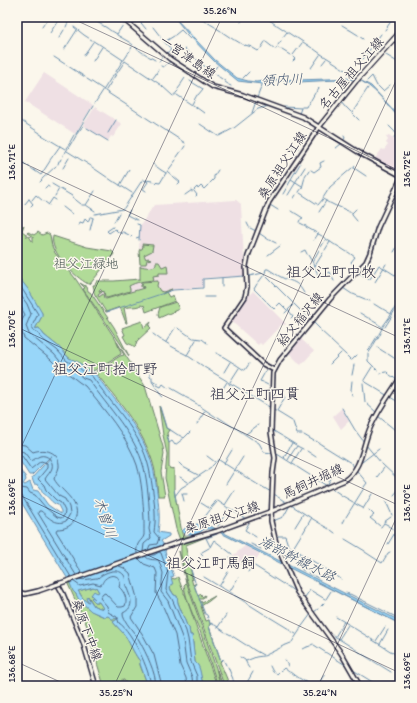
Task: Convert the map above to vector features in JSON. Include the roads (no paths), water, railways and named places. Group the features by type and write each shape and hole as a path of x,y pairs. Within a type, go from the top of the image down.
{"main road":[{"name":"一宮津島線","path":"121,17 170,59 202,78 209,84 301,117 363,155 400,175"},
{"name":"名古屋祖父江線","path":"319,127 359,77 400,32"},
{"path":"394,39 400,43"},
{"name":"桑原祖父江線","path":"17,592 26,594 38,591 177,543 219,531 272,511 275,458 271,432 274,370 263,364 224,328 245,297 247,287 246,266 248,256 269,202 319,127"},
{"name":"給父稲沢線","path":"274,370 280,360 330,298 366,262 378,227 400,180"},
{"name":"馬飼井堀線","path":"272,511 339,483 353,474 360,462 372,425 400,378"},
{"path":"272,511 271,521 275,539 296,592 341,653 360,686"},
{"name":"桑原下中線","path":"57,583 80,636 96,686"}],"water":[{"path":"174,17 215,60 237,78 256,82 283,79 356,78 371,86 400,117 400,119 369,86 356,79 299,82 280,80 262,84 238,81 214,61"},
{"name":"木曽川","path":"17,275 28,289 42,313 42,316 35,329 39,328 44,335 59,347 69,358 78,362 88,370 92,370 121,407 139,433 146,447 156,482 159,513 158,532 169,534 169,536 161,541 166,548 165,552 174,576 171,577 173,585 171,584 170,589 174,595 177,596 178,603 189,628 190,635 192,635 195,662 199,667 204,686 148,686 140,661 126,637 113,622 119,618 112,619 108,616 105,617 91,611 79,600 17,495 17,467 25,476 26,480 23,484 25,485 30,482 33,490 38,491 48,505 61,514 58,505 43,493 39,486 34,484 32,478 52,456 32,475 29,475 17,456","holes":["93,587 96,587 99,592 97,593 94,591 91,595 95,599 92,597 91,598 95,602 99,602 103,609 94,606 87,596 86,598 89,602 86,601 78,591"]},
{"path":"197,524 212,527 400,621 400,624 213,529 204,529 199,533 194,534 183,533 182,531 188,526"}],"waterway":[{"path":"42,27 49,17"},
{"path":"94,17 93,19 97,21"},
{"path":"138,17 137,18 146,29"},
{"path":"241,22 244,17"},
{"path":"264,17 271,21"},
{"path":"385,30 394,17"},
{"path":"395,18 400,22"},
{"path":"50,33 59,19"},
{"path":"202,19 215,27"},
{"path":"66,27 69,20"},
{"path":"271,21 276,25"},
{"path":"97,22 107,28"},
{"path":"117,34 123,25"},
{"path":"277,25 286,31"},
{"path":"342,25 347,28"},
{"path":"74,27 98,44"},
{"path":"153,27 160,36"},
{"path":"107,28 111,31"},
{"path":"216,28 221,31"},
{"path":"59,38 64,30"},
{"path":"68,44 77,30"},
{"name":"領内川","path":"175,35 181,30 190,39"},
{"path":"350,30 358,35"},
{"path":"112,31 117,34"},
{"path":"222,32 234,40"},
{"path":"287,32 296,38"},
{"path":"283,37 287,32"},
{"path":"363,59 381,34"},
{"path":"117,35 129,42"},
{"path":"166,41 174,36"},
{"path":"359,36 363,39"},
{"path":"161,38 170,48"},
{"path":"297,38 312,48"},
{"path":"235,40 245,46 252,47"},
{"path":"278,45 281,41"},
{"path":"84,55 93,42"},
{"path":"129,42 133,45"},
{"path":"261,48 265,42"},
{"path":"266,42 275,49"},
{"path":"293,55 302,43"},
{"path":"99,44 123,60"},
{"path":"64,50 67,45"},
{"path":"93,61 102,47"},
{"path":"276,49 277,47 280,49"},
{"path":"253,48 258,51 259,50"},
{"path":"375,48 380,52 379,53"},
{"path":"165,54 171,50 170,49"},
{"path":"185,49 188,52"},
{"path":"314,49 321,54"},
{"path":"139,50 143,53"},
{"path":"282,50 290,55"},
{"path":"189,53 202,64"},
{"path":"124,60 128,54"},
{"path":"321,54 340,66"},
{"path":"159,62 163,55"},
{"path":"311,68 320,55"},
{"path":"386,55 399,63"},
{"path":"148,56 155,60"},
{"path":"54,57 85,77"},
{"path":"293,57 295,59 293,61"},
{"path":"322,64 326,59"},
{"path":"114,75 123,60"},
{"path":"115,76 125,61 161,85"},
{"path":"161,66 163,67 171,61"},
{"path":"203,65 207,68"},
{"path":"213,71 217,66"},
{"path":"341,67 350,73"},
{"path":"205,74 208,69"},
{"path":"156,74 158,70"},
{"path":"243,78 249,72"},
{"path":"153,78 156,74"},
{"path":"95,103 113,75"},
{"path":"106,90 115,76"},
{"path":"367,81 372,76 377,86"},
{"path":"219,77 225,81"},
{"path":"181,84 185,78"},
{"path":"87,79 104,90"},
{"path":"190,81 203,89"},
{"path":"178,89 181,85"},
{"path":"257,98 262,85"},
{"path":"378,86 383,91 390,85"},
{"path":"162,86 173,96"},
{"path":"316,92 319,88"},
{"path":"360,100 368,88"},
{"path":"198,95 203,89"},
{"path":"105,91 185,143"},
{"path":"311,100 315,93"},
{"path":"177,95 192,105"},
{"path":"192,104 197,95"},
{"path":"252,113 256,101"},
{"path":"352,113 360,101"},
{"path":"341,102 345,107"},
{"path":"193,105 204,113"},
{"path":"302,107 306,107 307,105"},
{"path":"76,134 93,106"},
{"path":"219,136 234,128 258,109 269,106"},
{"path":"284,107 301,108"},
{"path":"346,107 351,112"},
{"path":"299,114 301,108"},
{"path":"353,114 359,120"},
{"path":"17,118 40,133"},
{"path":"108,133 116,120"},
{"path":"200,124 218,136"},
{"path":"76,135 83,126"},
{"path":"389,126 395,132 396,136 394,137"},
{"path":"87,128 108,141"},
{"path":"40,134 60,146"},
{"path":"70,142 74,135"},
{"path":"73,141 76,136"},
{"path":"343,141 345,138 344,136"},
{"path":"395,138 400,143"},
{"path":"65,153 72,142"},
{"path":"66,148 70,143"},
{"path":"336,148 342,143"},
{"path":"50,160 60,146 65,149"},
{"path":"289,150 294,146 298,148"},
{"path":"177,157 182,150"},
{"path":"67,151 91,166"},
{"path":"63,168 69,158"},
{"path":"167,172 176,160"},
{"path":"22,162 41,175 50,161"},
{"path":"311,170 314,172 321,167 320,163 324,161"},
{"path":"18,166 21,162"},
{"path":"300,164 291,179 302,186"},
{"path":"42,179 56,166"},
{"path":"92,167 114,182"},
{"path":"157,167 161,170"},
{"path":"296,181 305,167"},
{"path":"338,180 352,168"},
{"path":"354,168 366,176"},
{"path":"120,185 129,170"},
{"path":"161,170 166,173"},
{"path":"210,183 214,179 214,176 218,170"},
{"path":"305,176 309,170"},
{"path":"168,172 180,182 178,184"},
{"path":"153,182 160,183 166,173"},
{"path":"299,192 302,188 305,177"},
{"path":"124,208 143,179"},
{"path":"144,180 148,182 143,189 146,191"},
{"path":"146,180 152,181"},
{"path":"283,194 291,180"},
{"path":"323,198 330,187 337,181"},
{"path":"115,182 132,193"},
{"path":"288,195 296,182"},
{"path":"17,183 19,185 17,186"},
{"path":"52,184 72,196"},
{"path":"194,190 201,186 204,189 208,185"},
{"path":"45,188 47,186 49,187"},
{"path":"55,196 59,189"},
{"path":"185,195 192,190 192,192"},
{"path":"86,205 95,191"},
{"path":"194,191 197,195 196,196"},
{"path":"300,193 317,204"},
{"path":"32,200 36,195 43,201"},
{"path":"72,197 81,204"},
{"path":"49,204 53,198 56,200"},
{"path":"29,199 33,204 31,206"},
{"path":"25,204 29,199"},
{"path":"318,205 323,199 329,203"},
{"path":"319,212 326,201"},
{"path":"45,202 49,205"},
{"path":"330,203 336,206"},
{"path":"395,212 400,204"},
{"path":"82,205 86,205 95,211"},
{"path":"270,205 278,210"},
{"path":"337,206 348,211"},
{"path":"63,207 72,214"},
{"path":"95,214 123,209"},
{"path":"356,209 352,215 357,221"},
{"path":"130,210 127,215 137,220"},
{"path":"114,222 119,213"},
{"path":"295,213 303,218 301,219"},
{"path":"79,225 80,222 83,223 85,219 88,222 90,217"},
{"path":"90,230 93,218"},
{"path":"247,223 249,227"},
{"path":"300,223 306,226"},
{"path":"137,224 140,225 139,240"},
{"path":"113,227 107,231 109,233 115,229 118,232"},
{"path":"306,227 322,236"},
{"path":"250,228 256,231"},
{"path":"119,232 121,234 122,232"},
{"path":"123,232 129,235"},
{"path":"259,233 269,240"},
{"path":"314,240 318,234"},
{"path":"131,237 133,235 136,238 139,237"},
{"path":"323,237 335,245"},
{"path":"321,247 326,239"},
{"path":"270,240 276,243"},
{"path":"325,250 330,242"},
{"path":"394,252 400,242"},
{"path":"336,245 347,252"},
{"path":"268,255 280,246"},
{"path":"301,252 305,250 307,254"},
{"path":"313,261 319,250"},
{"path":"348,252 355,257 351,262 357,270"},
{"path":"315,266 323,253"},
{"path":"308,255 313,263"},
{"path":"313,264 317,272"},
{"path":"375,282 386,264"},
{"path":"370,279 379,265 395,275"},
{"path":"265,273 266,269 268,269 285,279"},
{"path":"321,276 330,272 332,276"},
{"path":"358,272 364,276"},
{"path":"249,276 263,273"},
{"path":"317,273 321,276"},
{"path":"264,274 293,303"},
{"path":"258,283 264,275"},
{"path":"395,275 400,278"},
{"path":"107,312 173,290 203,288 203,279 245,276"},
{"path":"332,277 334,281"},
{"path":"222,278 222,287"},
{"path":"286,279 297,284 304,293"},
{"path":"256,291 254,289 257,284"},
{"path":"343,288 352,294"},
{"path":"256,291 261,296"},
{"path":"353,294 365,299"},
{"path":"205,297 214,297"},
{"path":"262,297 266,301"},
{"path":"366,300 370,301"},
{"path":"391,314 400,300"},
{"path":"267,302 271,306"},
{"path":"392,315 400,302"},
{"path":"272,307 274,309 280,303 287,310"},
{"path":"294,304 311,321"},
{"path":"374,304 382,309"},
{"path":"285,313 293,305"},
{"path":"383,309 391,314"},
{"path":"289,311 293,316 291,318"},
{"path":"396,317 400,311"},
{"path":"360,313 368,318"},
{"path":"383,326 391,315"},
{"path":"385,327 392,316"},
{"path":"373,321 378,324"},
{"path":"313,322 320,329"},
{"path":"379,334 383,327"},
{"path":"166,342 175,328"},
{"path":"181,330 188,335"},
{"path":"321,331 331,340"},
{"path":"153,334 161,340"},
{"path":"189,335 193,338"},
{"path":"370,348 378,335"},
{"path":"374,344 379,336"},
{"path":"194,338 201,339"},
{"path":"202,339 207,343"},
{"path":"162,340 170,345"},
{"path":"187,355 196,340"},
{"path":"331,341 346,355"},
{"path":"374,345 368,354 368,361 374,367"},
{"path":"171,346 180,351"},
{"path":"378,348 386,353"},
{"path":"181,352 187,355"},
{"path":"216,353 222,356"},
{"path":"330,364 341,353"},
{"path":"388,354 394,358"},
{"path":"352,360 357,355"},
{"path":"188,356 194,360"},
{"path":"222,356 235,364"},
{"path":"347,356 351,360"},
{"path":"395,359 400,362"},
{"path":"151,377 150,370 152,362"},
{"path":"197,362 203,366"},
{"path":"224,372 230,362"},
{"path":"235,364 244,370"},
{"path":"245,370 249,364"},
{"path":"352,375 354,365"},
{"path":"204,367 227,381"},
{"path":"364,380 372,367"},
{"path":"230,382 239,368"},
{"path":"265,373 268,369"},
{"path":"380,373 386,372"},
{"path":"263,382 260,381 264,374"},
{"path":"390,375 397,380"},
{"path":"152,377 152,380 157,384"},
{"path":"152,381 163,397"},
{"path":"352,381 352,395"},
{"path":"364,381 374,387"},
{"path":"220,393 227,382"},
{"path":"230,383 240,389"},
{"path":"264,383 268,385"},
{"path":"363,383 365,402 377,413"},
{"path":"157,385 161,387 163,384 168,388"},
{"path":"171,388 185,396"},
{"path":"375,388 388,396"},
{"path":"274,389 281,393"},
{"path":"241,390 271,408"},
{"path":"185,397 189,399"},
{"path":"277,411 285,397"},
{"path":"390,397 400,403"},
{"path":"190,400 197,404"},
{"path":"198,405 216,417"},
{"path":"160,407 166,427"},
{"path":"342,408 364,442"},
{"path":"274,410 292,421"},
{"path":"197,424 205,411"},
{"path":"378,416 400,434"},
{"path":"218,417 233,427"},
{"path":"293,422 297,434 302,434"},
{"path":"246,434 258,425"},
{"path":"234,427 252,439"},
{"path":"166,428 172,431"},
{"path":"272,430 282,436"},
{"path":"172,431 178,435"},
{"path":"179,435 184,438 190,432"},
{"path":"304,435 314,441"},
{"path":"167,436 169,443 172,441 175,445 183,439"},
{"path":"283,437 296,445"},
{"path":"254,440 259,443 264,452 272,453"},
{"path":"316,441 322,445"},
{"path":"285,458 284,457 292,443"},
{"path":"322,445 351,463 355,468"},
{"path":"366,445 381,463"},
{"path":"297,446 303,449"},
{"path":"292,453 297,446"},
{"path":"292,463 301,449"},
{"path":"362,462 379,449"},
{"path":"224,463 232,450"},
{"path":"307,451 316,457"},
{"path":"288,460 292,453"},
{"path":"277,454 296,466"},
{"path":"207,456 215,462"},
{"path":"226,484 243,457"},
{"path":"219,460 233,469"},
{"path":"179,463 182,466"},
{"path":"212,466 215,463"},
{"path":"382,464 399,480"},
{"path":"183,467 198,475"},
{"path":"297,467 327,486"},
{"path":"377,477 384,468"},
{"path":"190,482 208,470"},
{"path":"235,470 243,475"},
{"path":"357,471 367,483 364,487"},
{"path":"327,485 335,472"},
{"path":"244,476 251,480"},
{"path":"180,477 188,482"},
{"path":"252,481 260,486"},
{"path":"175,496 181,488 189,483"},
{"path":"261,486 271,492"},
{"path":"331,488 340,494"},
{"path":"346,517 364,488"},
{"path":"394,495 400,488"},
{"path":"174,489 176,501"},
{"path":"225,505 234,491"},
{"path":"182,493 184,501"},
{"path":"363,509 372,494"},
{"path":"341,495 353,502"},
{"path":"278,497 287,503"},
{"path":"218,501 228,508"},
{"path":"385,501 388,506"},
{"path":"211,509 217,502"},
{"path":"201,503 209,508"},
{"path":"354,503 359,506"},
{"path":"210,508 214,504"},
{"path":"284,516 290,505"},
{"path":"291,505 308,516"},
{"path":"359,506 363,508"},
{"path":"388,506 392,515"},
{"path":"229,508 246,519"},
{"path":"223,517 228,509"},
{"path":"204,518 210,510"},
{"path":"369,510 374,515 370,518 380,526"},
{"path":"295,527 303,514"},
{"path":"213,516 220,521"},
{"path":"308,516 321,524"},
{"path":"273,521 283,517"},
{"path":"384,522 391,517"},
{"path":"218,526 223,518"},
{"path":"303,533 311,519"},
{"path":"342,523 344,519"},
{"path":"249,523 245,530 256,537"},
{"path":"381,527 384,523 388,525"},
{"path":"322,525 329,529"},
{"path":"388,526 400,533"},
{"path":"331,530 335,533"},
{"path":"388,544 396,531"},
{"path":"207,538 217,534"},
{"path":"293,548 301,535"},
{"path":"276,538 278,536 285,536 288,545"},
{"path":"206,538 210,546"},
{"path":"345,539 365,551"},
{"path":"210,547 214,540 232,554"},
{"name":"海部幹線水路","path":"251,544 261,549"},
{"path":"289,546 301,553"},
{"path":"202,552 209,548"},
{"path":"365,552 382,563 390,552"},
{"path":"292,558 301,554"},
{"path":"303,555 324,568"},
{"path":"230,557 239,564"},
{"path":"189,560 191,569"},
{"path":"248,572 253,565 286,586"},
{"name":"海部幹線水路","path":"302,567 301,569 304,571"},
{"path":"326,569 341,579"},
{"path":"191,570 195,582"},
{"path":"220,585 228,572"},
{"name":"海部幹線水路","path":"308,573 312,575"},
{"name":"海部幹線水路","path":"314,576 318,578"},
{"path":"204,577 222,588"},
{"path":"230,591 238,578"},
{"name":"海部幹線水路","path":"317,582 400,624"},
{"path":"196,584 194,585 208,618"},
{"path":"287,586 295,592"},
{"path":"222,588 233,594"},
{"path":"300,595 305,597 310,590 325,599"},
{"path":"326,599 331,591"},
{"name":"海部幹線水路","path":"346,592 386,612"},
{"path":"234,595 264,614"},
{"path":"321,606 324,603"},
{"path":"314,612 318,609"},
{"name":"海部幹線水路","path":"388,613 400,619"},
{"path":"300,629 311,614"},
{"path":"218,627 226,615"},
{"path":"266,615 289,629"},
{"path":"336,617 348,624"},
{"path":"335,637 344,622"},
{"path":"214,625 211,623 209,627 221,661 223,659 226,665"},
{"path":"215,625 225,632"},
{"path":"339,639 348,625"},
{"path":"349,625 370,638"},
{"path":"376,641 385,627"},
{"path":"289,630 296,634"},
{"path":"292,642 300,630"},
{"path":"380,644 388,630"},
{"path":"227,633 231,635"},
{"path":"333,635 339,639"},
{"path":"232,636 246,645"},
{"path":"339,639 361,653"},
{"path":"371,639 400,657"},
{"path":"286,645 291,643"},
{"path":"247,645 254,650"},
{"path":"281,647 285,645"},
{"path":"314,645 347,666"},
{"path":"303,649 307,647"},
{"path":"266,655 280,648"},
{"path":"254,650 263,655"},
{"path":"362,654 391,672"},
{"path":"246,661 263,656"},
{"path":"240,657 245,660 247,664"},
{"path":"285,660 288,666"},
{"path":"270,666 273,672 277,674"},
{"path":"228,667 233,679"},
{"path":"282,670 284,668 289,672"},
{"path":"277,674 281,670"},
{"path":"353,670 379,686"},
{"path":"245,686 253,672"},
{"path":"290,672 298,678"},
{"path":"317,686 325,674"},
{"path":"299,678 312,686"},
{"path":"233,680 235,685 240,683 244,686"},
{"path":"229,682 230,686"}],"district":[{"name":"祖父江町中牧","path":"331,272"},
{"name":"祖父江町拾町野","path":"105,369"},
{"name":"祖父江町四貫","path":"255,394"},
{"name":"祖父江町馬飼","path":"211,563"}],"park label":[{"name":"祖父江緑地","path":"86,263"}]}
